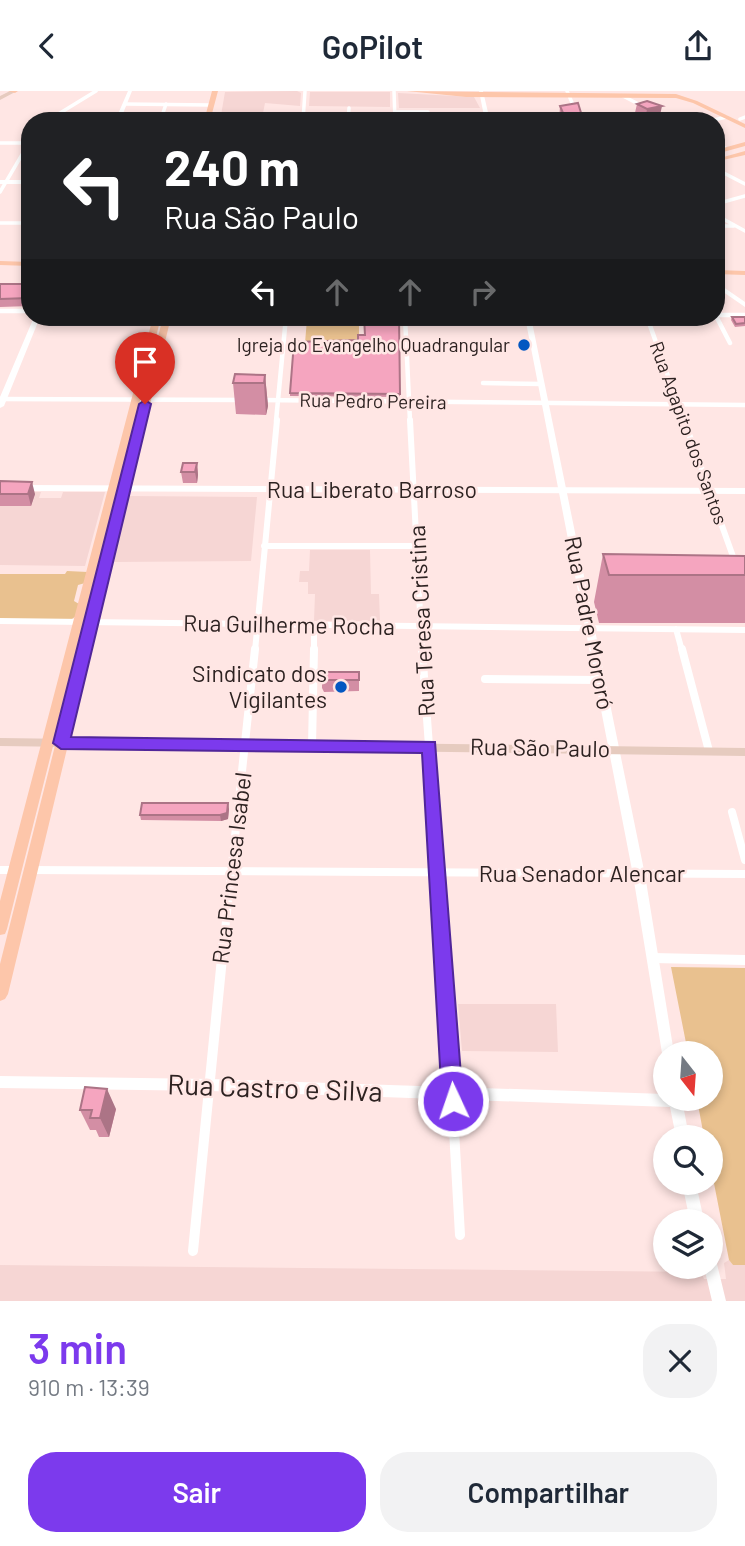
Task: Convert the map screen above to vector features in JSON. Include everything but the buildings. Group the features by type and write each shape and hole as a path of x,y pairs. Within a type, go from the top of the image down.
{"main road":[{"path":"0,98 13,91"},
{"path":"209,112 218,91"},
{"path":"215,112 218,91"},
{"path":"411,91 680,94 743,119"},
{"path":"452,91 481,92"},
{"path":"568,93 623,96 680,94 716,112"},
{"path":"726,117 745,126"},
{"path":"727,149 745,144"},
{"path":"725,158 745,153"},
{"path":"0,265 21,265"},
{"path":"725,271 745,271"},
{"path":"0,993 23,870 141,399 155,326"},
{"path":"141,399 164,326"},
{"name":"Rua São Paulo","path":"0,742 745,752"},
{"path":"0,929 23,870"}],"street":[{"path":"62,112 96,91"},
{"path":"121,112 130,91"},
{"path":"304,112 305,91"},
{"path":"394,91 395,112 428,112"},
{"path":"481,92 486,112"},
{"path":"568,93 576,112"},
{"path":"623,96 654,112"},
{"path":"125,104 211,105"},
{"path":"163,112 166,104"},
{"path":"349,108 349,112"},
{"path":"0,143 21,143"},
{"path":"0,192 3,182 21,155"},
{"path":"725,174 745,184"},
{"path":"3,182 21,182"},
{"path":"725,202 745,196"},
{"path":"725,220 745,229"},
{"path":"0,223 21,223"},
{"path":"725,226 736,226"},
{"path":"725,287 745,299"},
{"path":"725,289 745,305"},
{"path":"0,311 21,311"},
{"path":"725,315 745,315"},
{"path":"1,401 33,326"},
{"name":"Rua Princesa Isabel","path":"193,1251 211,1085 218,983 246,745 285,326"},
{"name":"Rua Teresa Cristina","path":"406,326 421,627 439,873 460,1235"},
{"name":"Rua Padre Mororó","path":"530,326 639,875 666,1041"},
{"name":"Rua Agapito dos Santos","path":"650,326 738,570"},
{"path":"722,326 730,343"},
{"path":"483,383 542,384"},
{"name":"Rua Pedro Pereira","path":"1,401 141,399 745,405"},
{"name":"Rua Liberato Barroso","path":"13,488 745,491"},
{"path":"264,546 417,546"},
{"name":"Rua Guilherme Rocha","path":"0,621 745,630"},
{"path":"312,745 314,625"},
{"path":"676,629 709,751"},
{"path":"485,680 600,680"},
{"path":"732,812 745,860"},
{"name":"Rua Senador Alencar","path":"0,870 745,874"},
{"path":"653,958 745,960"},
{"name":"Rua Castro e Silva","path":"0,1082 211,1085 653,1099"},
{"path":"714,1279 719,1301"}],"shaded area":[{"path":"297,91 301,93 300,106 265,103 263,112 222,112 225,92"},
{"path":"310,92 390,92 390,107 309,106"},
{"path":"398,93 474,97 480,108 399,108"},
{"path":"306,326 359,326 359,343 305,343"},
{"path":"0,492 41,492 39,498 61,498 63,492 105,492 85,566 0,565"},
{"path":"128,496 257,497 251,561 114,562"},
{"path":"310,550 370,550 371,594 379,594 380,621 314,621 315,594 308,594 308,582 299,582 300,571 309,571"},
{"path":"67,571 88,572 85,583 78,585 74,601 79,604 76,616 72,619 0,619 0,574 65,574"},
{"path":"671,967 745,968 745,1265 733,1265 729,1260 723,1229 723,1209 719,1209 716,1195 723,1195 723,1125 702,1125 699,1111 723,1111 723,1041 686,1041"},
{"path":"458,1004 556,1004 558,1052 462,1051"},
{"path":"729,1260 733,1265 745,1265 745,1301 0,1301 0,1265 653,1272 653,1279 726,1279 724,1263"}],"place":[{"name":"Igreja do Evangelho Quadrangular","path":"524,345"},
{"name":"Sindicato dos Vigilantes","path":"341,687"}],"route":[{"path":"145,404 61,743 429,747 453,1101"}]}
